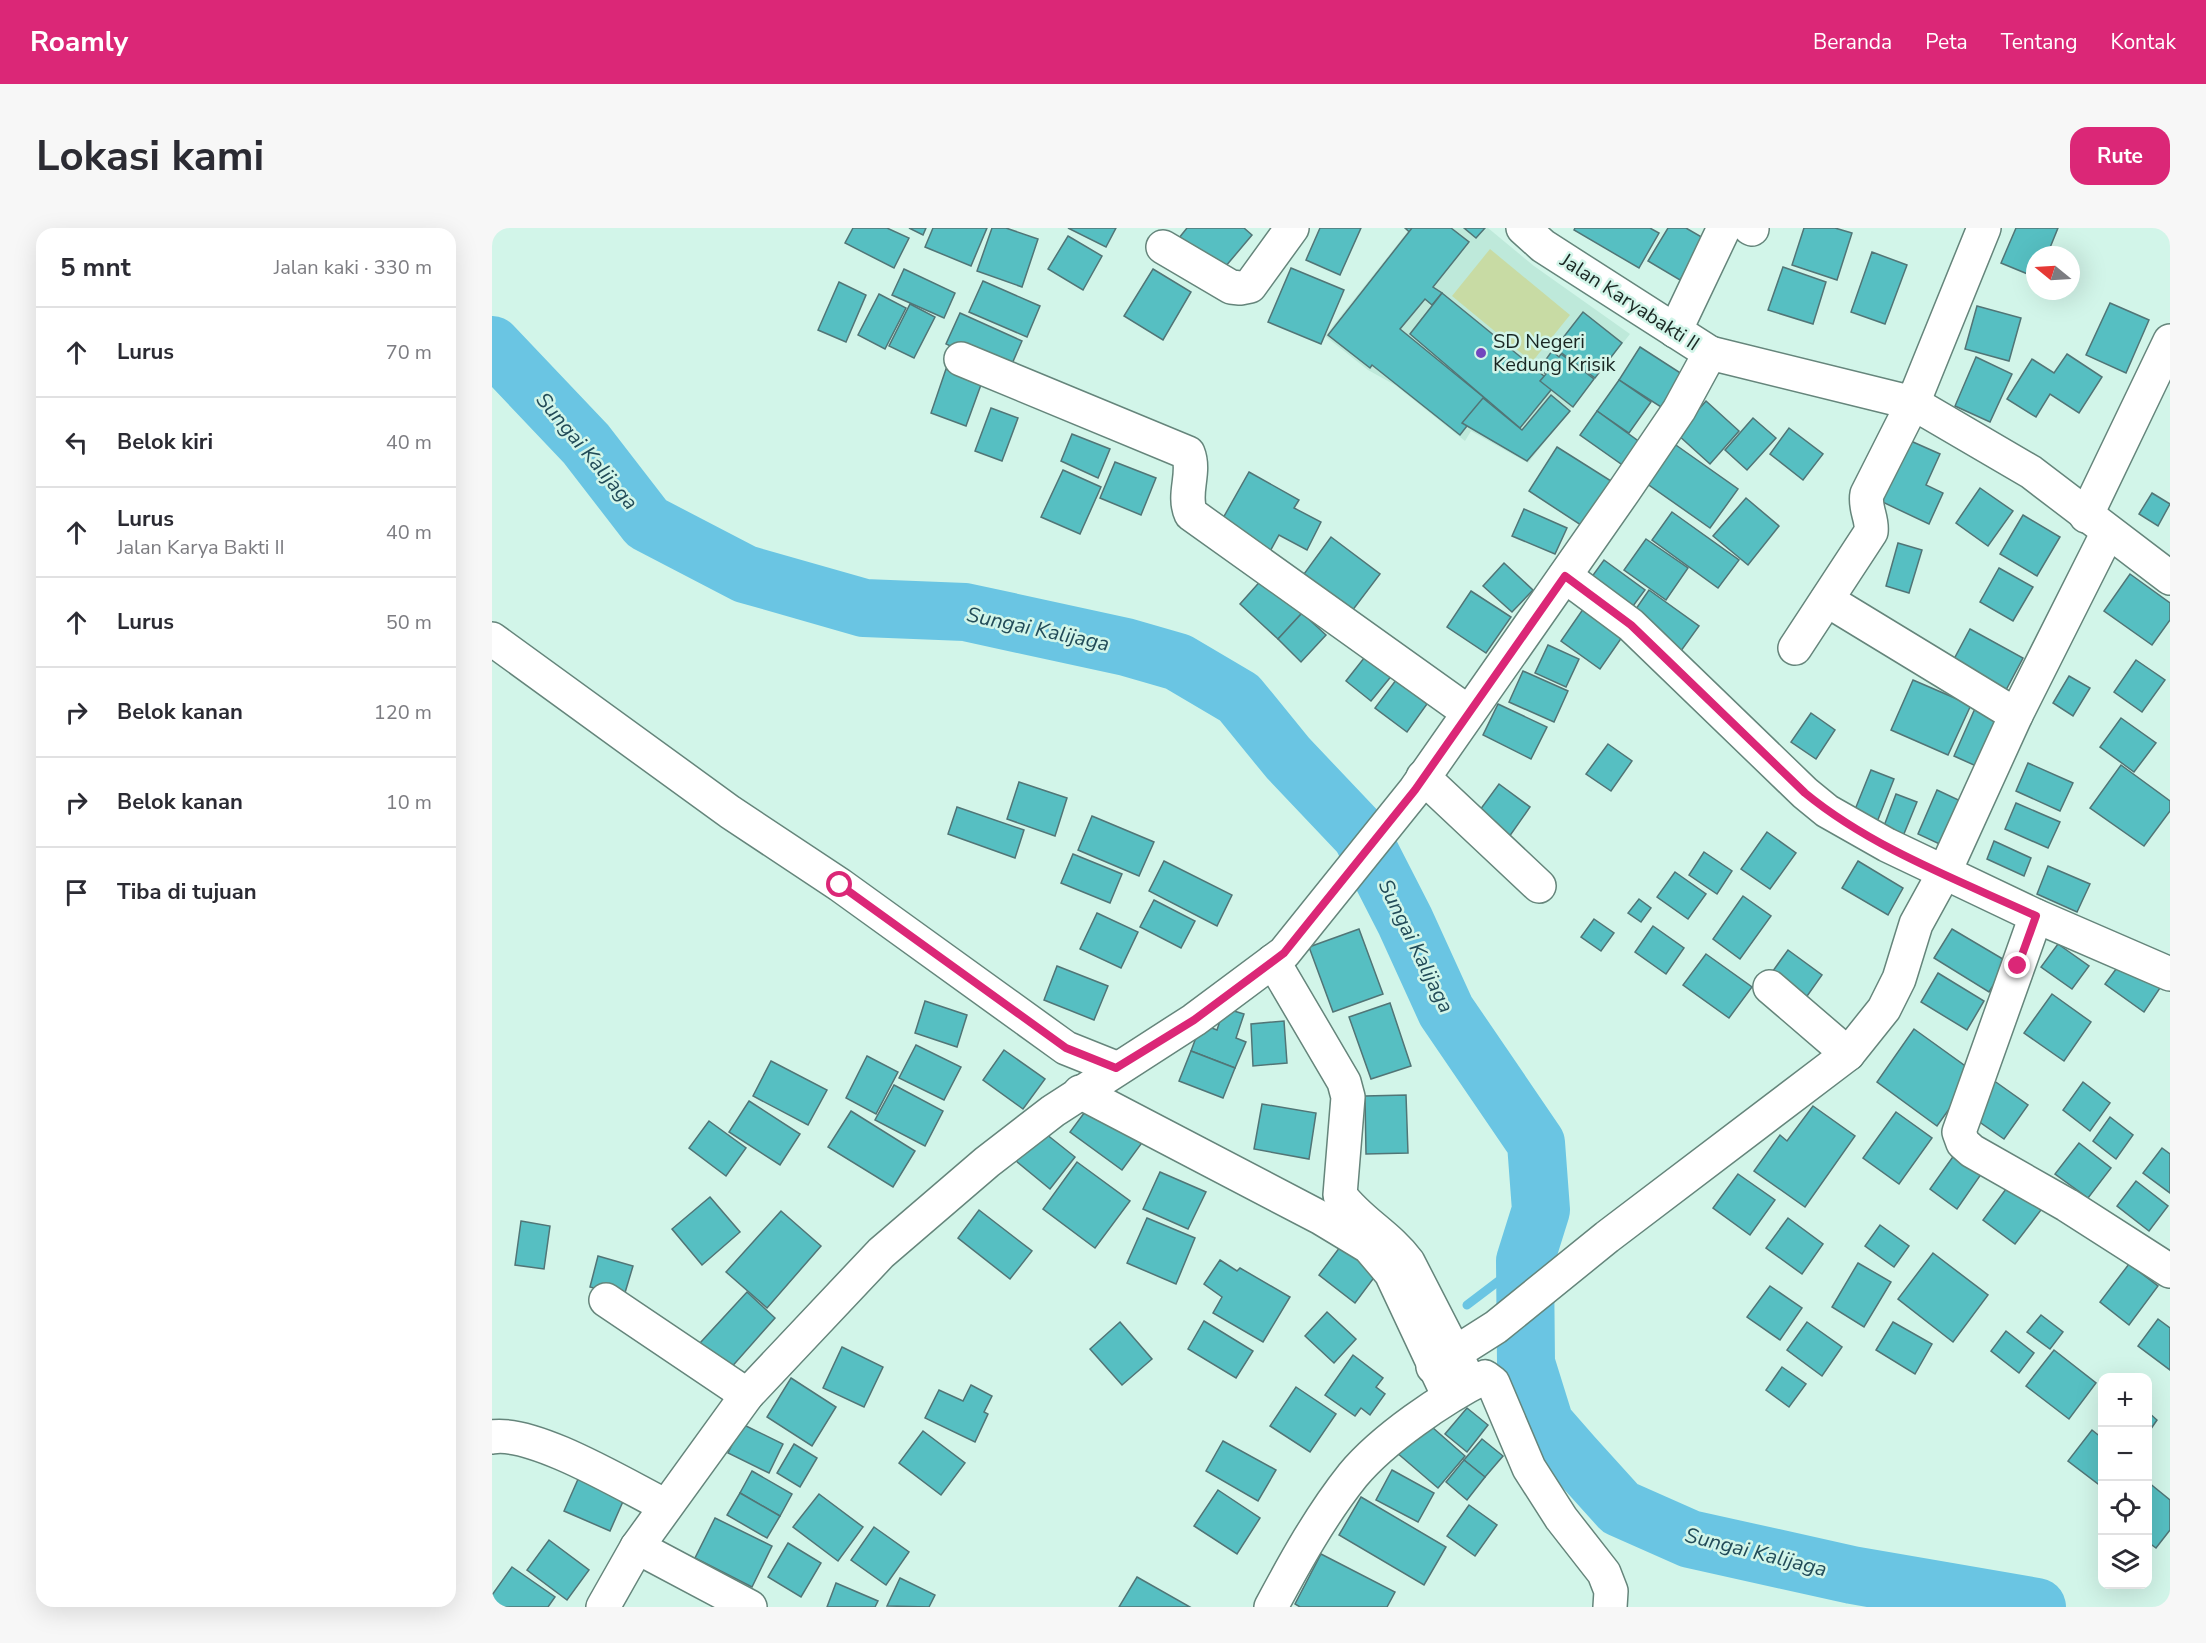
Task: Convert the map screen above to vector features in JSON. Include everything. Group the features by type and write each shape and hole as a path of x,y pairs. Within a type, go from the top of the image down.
{"street":[{"path":"1162,247 1231,287 1240,288 1250,286 1292,228"},
{"name":"Jalan Karyabakti II","path":"1523,228 1543,246 1710,353 1913,403 2031,471 2170,578"},
{"path":"1675,331 1724,228"},
{"path":"1795,648 1871,532 1872,525 1865,502 1867,494 1913,403 1984,228"},
{"path":"1444,1360 1496,1327 1607,1237 1848,1054 1884,1009 1899,979 1916,924 1944,873 2016,715 2097,524 2170,341"},
{"path":"603,1607 637,1547 747,1395 881,1254 987,1162 1099,1079 1194,1020 1283,953 1419,784 1679,410 1710,353"},
{"path":"961,359 1188,453 1191,470 1187,501 1191,514 1468,712"},
{"path":"1565,576 1631,625 1779,769 1827,811 1944,873 2170,974"},
{"path":"1827,600 2016,715"},
{"path":"492,639 730,813 840,885 1066,1048 1099,1079 1369,1247 1391,1273 1444,1360 1460,1391"},
{"path":"1419,784 1539,886"},
{"path":"2036,916 1959,1132 1963,1143 1971,1151 2067,1205 2170,1271"},
{"path":"1283,953 1344,1082 1348,1097 1340,1195 1349,1207 1397,1248 1408,1262 1444,1360"},
{"path":"1770,987 1848,1054"},
{"path":"606,1300 747,1395"},
{"path":"1271,1607 1305,1547 1353,1475 1377,1451 1460,1391 1485,1377 1491,1380 1529,1468 1561,1518 1604,1573 1611,1591 1610,1607"},
{"path":"492,1437 503,1435 548,1448 666,1506"},
{"path":"637,1547 750,1607"}],"shaded area":[{"name":"SD Negeri Kedung Krisik","path":"1404,228 1488,228 1534,266 1630,334 1528,463 1471,431 1465,441 1395,385 1368,370 1325,336 1408,231"}],"green space":[{"path":"1490,249 1570,315 1532,362 1452,296"}],"building":[{"path":"853,228 887,228 909,238 894,268 845,243"},
{"path":"909,228 926,228 923,235"},
{"path":"933,228 987,228 971,266 925,247"},
{"path":"992,228 1006,228 1038,239 1022,287 977,271"},
{"path":"1068,228 1116,228 1106,247"},
{"path":"1187,228 1244,228 1252,235 1220,273 1179,238"},
{"path":"1320,228 1361,228 1340,275 1306,260"},
{"path":"1405,228 1426,228 1417,239"},
{"path":"1412,228 1451,228 1469,242 1433,287 1442,293 1432,305 1425,299 1400,329 1487,400 1460,435 1372,365 1370,368 1328,335"},
{"path":"1464,228 1485,228 1476,238"},
{"path":"1575,228 1650,228 1659,233 1639,268 1574,230"},
{"path":"1668,228 1686,228 1705,239 1680,280 1648,261"},
{"path":"1804,228 1835,228 1852,233 1837,280 1792,265"},
{"path":"2016,228 2058,228 2051,246 2026,246 2026,273 2001,263"},
{"path":"1068,236 1102,256 1083,290 1048,269"},
{"path":"1872,252 1907,265 1885,324 1851,312"},
{"path":"1783,267 1826,282 1813,324 1768,310"},
{"path":"1291,268 1344,290 1321,344 1268,322"},
{"path":"904,269 955,293 944,318 892,295"},
{"path":"1153,269 1191,292 1163,340 1124,316"},
{"path":"983,281 1040,306 1027,337 969,312"},
{"path":"839,282 866,295 846,342 818,330"},
{"path":"1442,293 1555,385 1520,428 1410,334"},
{"path":"879,294 906,308 885,349 858,335"},
{"path":"2110,303 2149,320 2126,373 2086,355"},
{"path":"910,304 935,317 914,358 889,346"},
{"path":"1977,306 2021,318 2009,361 1965,349"},
{"path":"1583,312 1622,343 1595,378 1555,348"},
{"path":"960,313 1022,341 1008,373 946,344"},
{"path":"1640,347 1682,374 1661,407 1619,380"},
{"path":"1552,351 1559,357 1561,354 1594,379 1573,407 1540,381 1546,374 1539,369"},
{"path":"2067,354 2102,377 2079,413 2050,394 2036,417 2007,399 2032,359 2054,373"},
{"path":"1976,357 2012,374 1990,422 1955,406"},
{"path":"946,369 982,382 966,426 931,413"},
{"path":"1619,380 1651,402 1629,433 1597,411"},
{"path":"1551,395 1570,411 1527,461 1462,423 1483,398 1522,430"},
{"path":"1706,401 1739,431 1710,464 1677,434"},
{"path":"991,408 1018,418 1002,461 975,451"},
{"path":"1597,411 1648,448 1631,471 1580,435"},
{"path":"1753,418 1776,438 1747,470 1725,450"},
{"path":"1789,428 1823,454 1803,480 1770,454"},
{"path":"1072,434 1110,449 1098,478 1061,461"},
{"path":"1904,438 1940,454 1926,485 1943,493 1929,524 1874,498"},
{"path":"1673,443 1738,489 1710,528 1646,483"},
{"path":"1557,447 1619,486 1590,531 1529,491"},
{"path":"1115,462 1156,478 1141,515 1100,498"},
{"path":"1063,470 1101,487 1080,534 1041,517"},
{"path":"1249,472 1299,500 1294,508 1321,522 1307,550 1279,535 1268,555 1218,527"},
{"path":"1980,488 2013,511 1988,546 1956,523"},
{"path":"2152,493 2170,504 2158,526 2139,514"},
{"path":"1746,498 1779,526 1748,565 1713,536"},
{"path":"1524,509 1567,528 1555,554 1512,536"},
{"path":"1672,512 1739,560 1718,588 1652,540"},
{"path":"2023,515 2060,537 2037,576 2000,554"},
{"path":"1331,537 1380,574 1352,611 1304,574"},
{"path":"1646,539 1688,568 1666,600 1624,570"},
{"path":"1898,543 1922,550 1909,593 1886,586"},
{"path":"1604,560 1645,590 1624,618 1583,589"},
{"path":"1504,563 1533,590 1512,612 1483,586"},
{"path":"1999,568 2033,587 2013,621 1980,602"},
{"path":"2130,574 2170,603 2170,620 2152,645 2104,611"},
{"path":"1264,577 1302,613 1278,639 1240,604"},
{"path":"1649,590 1699,626 1678,655 1629,619"},
{"path":"1471,591 1511,617 1486,653 1447,627"},
{"path":"1588,602 1627,630 1600,669 1561,641"},
{"path":"1302,613 1326,635 1301,662 1278,639"},
{"path":"1970,629 2023,658 2006,690 1953,661"},
{"path":"1548,645 1579,659 1566,687 1535,673"},
{"path":"1368,653 1393,674 1371,701 1346,681"},
{"path":"2136,660 2165,680 2142,712 2114,692"},
{"path":"1523,671 1568,691 1554,722 1509,702"},
{"path":"2069,676 2090,688 2073,716 2053,703"},
{"path":"1396,680 1427,704 1407,732 1375,708"},
{"path":"1913,680 1971,705 1948,755 1891,730"},
{"path":"1498,704 1547,727 1531,759 1483,735"},
{"path":"1977,704 2008,718 1985,770 1954,756"},
{"path":"1811,713 1835,730 1816,759 1791,742"},
{"path":"2121,718 2156,743 2134,772 2100,747"},
{"path":"1608,744 1632,761 1611,791 1586,774"},
{"path":"2028,763 2073,783 2060,811 2016,791"},
{"path":"2121,765 2170,801 2170,811 2144,846 2090,808"},
{"path":"1871,770 1894,779 1877,822 1854,812"},
{"path":"1019,782 1067,798 1055,836 1007,819"},
{"path":"1499,784 1530,807 1509,837 1477,814"},
{"path":"1937,790 1965,803 1946,847 1918,834"},
{"path":"1896,794 1917,802 1901,841 1881,834"},
{"path":"2016,803 2060,822 2048,848 2005,829"},
{"path":"957,807 1024,830 1015,858 948,834"},
{"path":"1092,816 1154,842 1139,876 1078,850"},
{"path":"1767,832 1796,853 1770,889 1741,869"},
{"path":"1994,841 2031,858 2024,876 1987,859"},
{"path":"1704,852 1732,871 1717,894 1689,875"},
{"path":"1073,854 1122,874 1110,903 1061,883"},
{"path":"1164,861 1232,895 1217,926 1149,891"},
{"path":"1858,861 1903,888 1888,915 1842,888"},
{"path":"2048,866 2090,884 2077,912 2037,894"},
{"path":"1675,872 1706,894 1688,919 1657,897"},
{"path":"1743,896 1771,916 1740,959 1713,939"},
{"path":"1639,899 1651,908 1641,922 1628,913"},
{"path":"1154,900 1195,921 1181,948 1140,927"},
{"path":"1097,913 1138,932 1121,968 1080,949"},
{"path":"1594,919 1614,933 1601,951 1581,937"},
{"path":"1653,926 1684,948 1666,974 1635,952"},
{"path":"1359,929 1383,994 1333,1012 1309,947"},
{"path":"1952,929 2008,962 1989,992 1934,958"},
{"path":"2058,944 2089,966 2072,989 2041,967"},
{"path":"1788,950 1822,975 1805,999 1770,975"},
{"path":"1706,954 1752,987 1729,1018 1683,985"},
{"path":"2122,961 2160,988 2144,1012 2105,984"},
{"path":"1057,966 1108,986 1094,1020 1044,1000"},
{"path":"1938,973 1984,1001 1967,1030 1921,1002"},
{"path":"2052,994 2091,1022 2064,1061 2024,1033"},
{"path":"925,1001 967,1015 957,1047 915,1033"},
{"path":"1390,1003 1411,1066 1371,1079 1349,1017"},
{"path":"1224,1008 1244,1014 1236,1038 1246,1042 1235,1068 1191,1051 1201,1024 1217,1030"},
{"path":"1284,1021 1287,1063 1253,1066 1251,1024"},
{"path":"1914,1029 1975,1073 1937,1126 1877,1082"},
{"path":"916,1045 961,1067 944,1100 899,1078"},
{"path":"1004,1050 1045,1079 1023,1109 983,1080"},
{"path":"1191,1051 1235,1068 1223,1098 1179,1081"},
{"path":"867,1056 898,1072 876,1114 846,1098"},
{"path":"771,1061 827,1090 808,1125 753,1096"},
{"path":"1993,1080 2028,1105 2004,1139 1968,1114"},
{"path":"2083,1082 2110,1103 2090,1131 2063,1110"},
{"path":"894,1085 943,1111 925,1146 875,1120"},
{"path":"1406,1095 1408,1153 1366,1154 1365,1096"},
{"path":"749,1101 800,1134 780,1165 729,1132"},
{"path":"1093,1101 1144,1140 1122,1170 1070,1132"},
{"path":"1262,1104 1316,1113 1309,1159 1254,1149"},
{"path":"1813,1106 1855,1136 1805,1207 1754,1171 1780,1135 1787,1141"},
{"path":"851,1111 915,1151 893,1187 828,1147"},
{"path":"1896,1112 1932,1138 1899,1184 1863,1158"},
{"path":"2110,1117 2133,1135 2116,1159 2093,1141"},
{"path":"709,1121 746,1148 726,1176 689,1148"},
{"path":"1041,1130 1075,1157 1050,1189 1016,1161"},
{"path":"2079,1143 2111,1168 2088,1198 2055,1174"},
{"path":"2162,1148 2170,1154 2170,1193 2143,1173"},
{"path":"1957,1151 1984,1170 1957,1209 1930,1189"},
{"path":"1077,1162 1130,1201 1095,1248 1043,1209"},
{"path":"1160,1172 1206,1192 1188,1229 1143,1209"},
{"path":"1738,1174 1775,1200 1750,1235 1713,1208"},
{"path":"2136,1181 2168,1206 2149,1231 2117,1206"},
{"path":"2009,1185 2041,1210 2015,1244 1983,1220"},
{"path":"710,1197 740,1232 702,1265 672,1229"},
{"path":"979,1210 1032,1251 1010,1279 958,1238"},
{"path":"781,1211 821,1246 767,1308 726,1272"},
{"path":"1147,1218 1195,1238 1176,1284 1127,1263"},
{"path":"1788,1218 1823,1244 1802,1274 1766,1248"},
{"path":"521,1221 550,1226 544,1269 515,1265"},
{"path":"1880,1225 1909,1246 1894,1267 1865,1246"},
{"path":"1343,1243 1379,1271 1355,1303 1319,1275"},
{"path":"1933,1253 1988,1295 1953,1342 1898,1299"},
{"path":"598,1256 633,1266 624,1296 590,1287"},
{"path":"1220,1260 1237,1271 1240,1268 1290,1297 1263,1342 1213,1313 1222,1297 1204,1284"},
{"path":"1858,1263 1891,1282 1864,1327 1832,1307"},
{"path":"2129,1264 2158,1286 2129,1325 2100,1302"},
{"path":"1770,1286 1802,1308 1780,1340 1747,1317"},
{"path":"747,1292 775,1318 729,1370 700,1343"},
{"path":"1327,1312 1356,1339 1334,1363 1305,1336"},
{"path":"2041,1315 2063,1332 2050,1349 2027,1332"},
{"path":"2158,1319 2170,1328 2170,1370 2138,1346"},
{"path":"1204,1321 1253,1351 1236,1378 1188,1349"},
{"path":"1120,1322 1152,1359 1122,1385 1090,1349"},
{"path":"1807,1322 1842,1347 1822,1376 1787,1350"},
{"path":"1893,1322 1932,1344 1915,1374 1876,1350"},
{"path":"2006,1331 2034,1353 2019,1373 1991,1351"},
{"path":"842,1347 883,1367 864,1407 823,1388"},
{"path":"2054,1350 2096,1383 2069,1419 2026,1386"},
{"path":"1353,1355 1383,1378 1376,1387 1385,1394 1370,1415 1361,1408 1355,1416 1325,1395"},
{"path":"1782,1367 1806,1384 1789,1407 1766,1390"},
{"path":"791,1378 836,1407 812,1446 767,1417"},
{"path":"971,1385 992,1396 984,1412 988,1414 975,1442 925,1418 939,1390 963,1401"},
{"path":"1296,1387 1336,1414 1310,1452 1270,1426"},
{"path":"1467,1408 1488,1425 1467,1452 1445,1434"},
{"path":"2152,1416 2157,1420 2152,1427"},
{"path":"1424,1420 1465,1456 1438,1488 1396,1452"},
{"path":"742,1424 783,1444 769,1473 728,1453"},
{"path":"2092,1430 2098,1435 2098,1484 2068,1461"},
{"path":"923,1431 965,1463 941,1495 899,1463"},
{"path":"1482,1439 1503,1456 1485,1477 1464,1460"},
{"path":"1223,1441 1276,1470 1258,1501 1206,1471"},
{"path":"794,1444 817,1458 800,1487 777,1473"},
{"path":"1464,1460 1485,1477 1467,1500 1446,1482"},
{"path":"1392,1470 1434,1493 1418,1522 1376,1500"},
{"path":"752,1471 792,1494 780,1516 740,1493"},
{"path":"579,1477 625,1497 610,1531 564,1511"},
{"path":"2152,1485 2170,1500 2170,1530 2156,1548 2152,1545"},
{"path":"1218,1490 1260,1518 1237,1554 1194,1526"},
{"path":"740,1493 780,1516 767,1538 727,1515"},
{"path":"819,1494 863,1527 838,1561 793,1527"},
{"path":"1361,1497 1446,1547 1424,1585 1339,1535"},
{"path":"1469,1505 1497,1525 1475,1556 1447,1536"},
{"path":"715,1518 772,1546 752,1587 695,1558"},
{"path":"874,1527 909,1552 886,1585 851,1560"},
{"path":"549,1540 589,1570 567,1600 527,1570"},
{"path":"788,1543 821,1563 801,1597 768,1577"},
{"path":"1321,1554 1395,1592 1387,1607 1300,1607 1295,1604"},
{"path":"512,1567 555,1597 548,1607 492,1607 492,1595"},
{"path":"1137,1577 1190,1607 1119,1607"},
{"path":"900,1578 935,1595 929,1607 887,1606"},
{"path":"836,1583 878,1601 875,1607 827,1607"}],"waterway":[{"name":"Sungai Kalijaga","path":"492,345 586,444 647,523 745,574 864,608 965,612 1126,647 1178,662 1239,698 1288,758 1361,835 1405,921 1446,1011 1536,1143 1541,1210 1525,1261 1526,1363 1545,1424 1573,1456 1620,1508 1690,1539 1852,1575 2037,1607"},
{"path":"1467,1305 1525,1261"}],"place":[{"name":"SD Negeri Kedung Krisik","path":"1481,353"}],"route":[{"path":"840,885 1066,1048 1116,1068 1194,1020 1284,953 1415,790 1565,576 1631,625 1805,793 1827,811 1887,845 2036,916 2018,966"}]}
